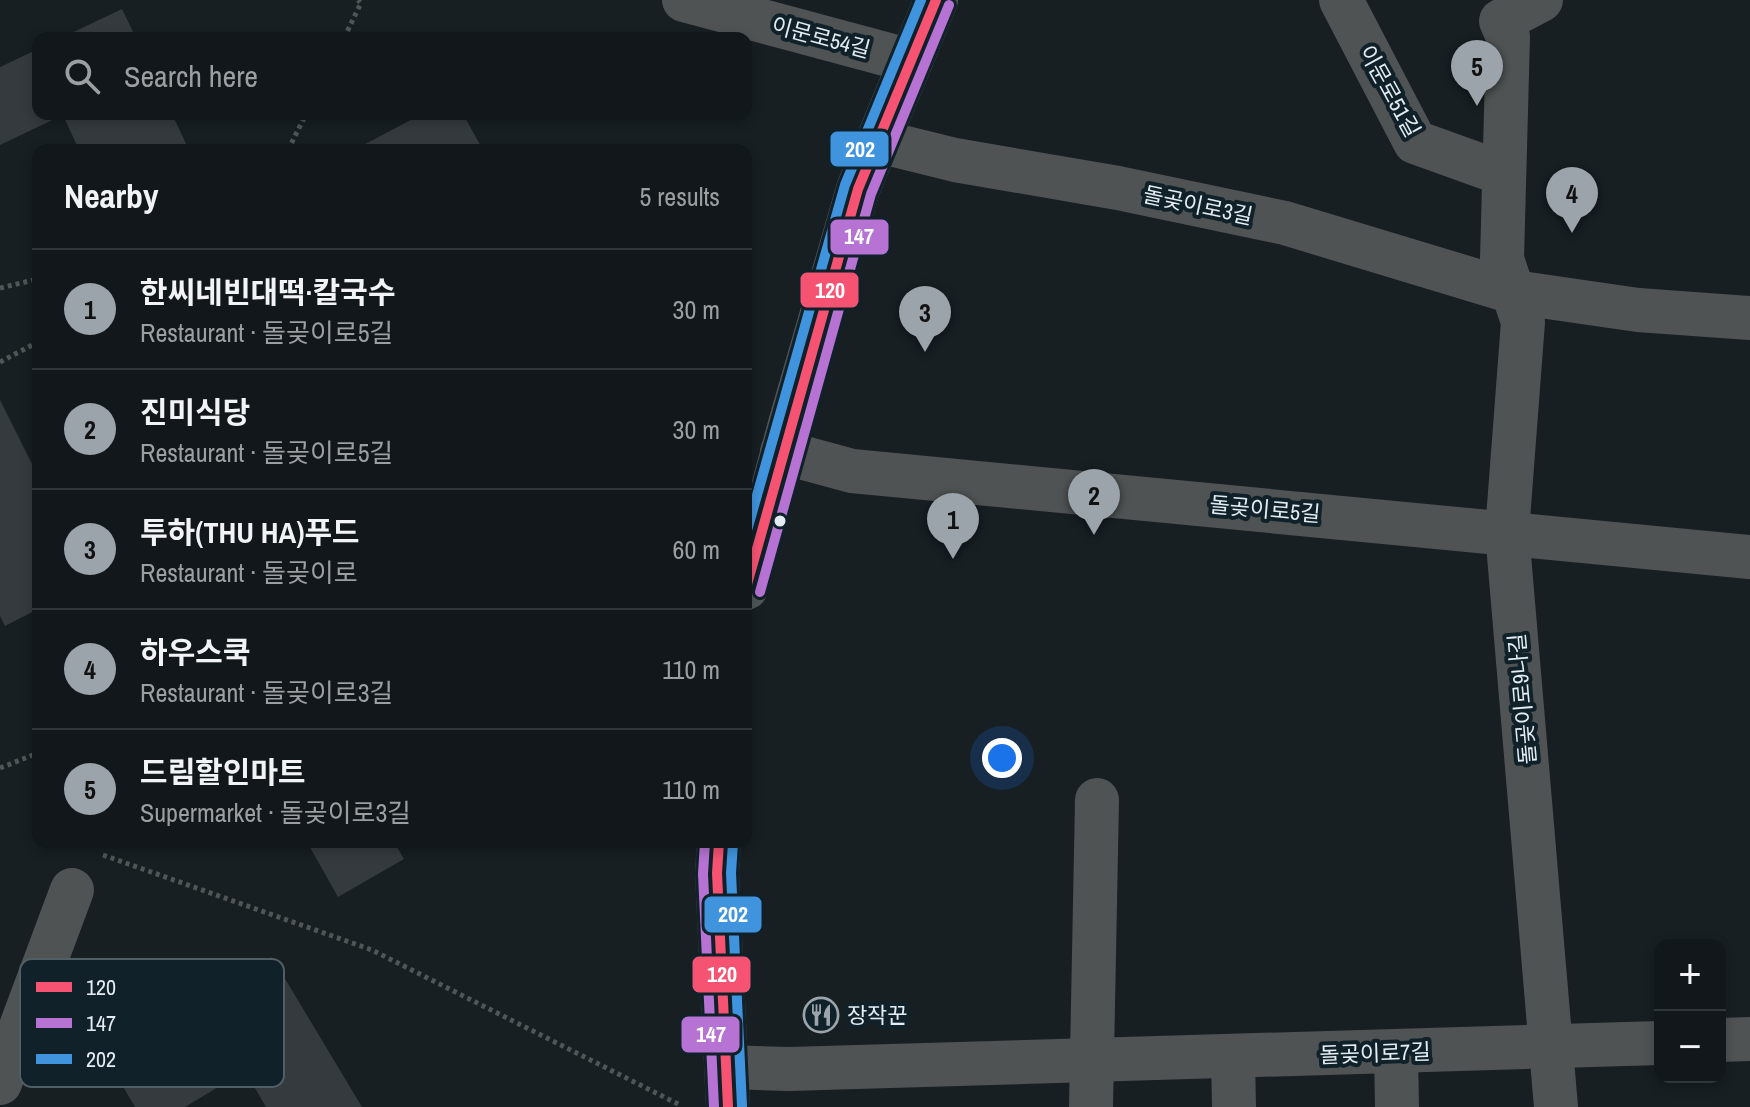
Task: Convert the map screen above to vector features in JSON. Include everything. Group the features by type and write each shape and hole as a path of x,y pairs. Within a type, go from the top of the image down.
{"main road":[{"path":"752,565 858,189 936,0"},
{"path":"719,848 717,873 727,1087"}],"street":[{"name":"이문로54길","path":"684,0 911,61"},
{"name":"이문로51길","path":"1341,0 1415,142 1504,174"},
{"path":"1513,292 1502,259 1508,37 1497,10 1541,0"},
{"name":"돌곶이로3길","path":"878,141 955,160 1118,188 1285,223 1513,292 1638,310 1750,318"},
{"name":"돌곶이로9나길","path":"1513,292 1523,322 1507,532 1556,1107"},
{"name":"돌곶이로5길","path":"782,452 852,471 1750,557"},
{"path":"1091,1107 1097,800"},
{"path":"46,959 72,890"},
{"path":"0,1083 20,1029"},
{"path":"1726,1040 1750,1039"},
{"name":"돌곶이로7길","path":"727,1087 789,1069 1654,1043"},
{"path":"1396,1052 1397,1107"},
{"path":"1233,1058 1234,1107"}],"path":[{"path":"347,32 361,3 358,0"},
{"path":"291,144 303,120"},
{"path":"0,288 32,280"},
{"path":"0,362 32,345"},
{"path":"0,768 32,755"},
{"path":"101,854 372,950 685,1107"}],"building":[{"path":"122,9 133,32 74,32"},
{"path":"32,52 32,120 52,120 0,145 0,67"},
{"path":"65,120 175,120 186,144 76,144"},
{"path":"411,120 466,120 480,144 365,144"},
{"path":"0,400 32,464 32,612 5,626 0,616"},
{"path":"310,848 398,848 404,859 338,897"},
{"path":"284,977 362,1107 266,1107 254,1087 284,1087"},
{"path":"123,1087 218,1087 185,1107 135,1107"}],"transit line":[{"name":"202","path":"752,513 845,185 921,0"},
{"name":"120","path":"752,567 858,189 936,0"},
{"name":"147","path":"760,592 871,194 949,5"},
{"name":"147","path":"705,848 703,874 714,1107"},
{"name":"120","path":"719,848 717,873 728,1107"},
{"name":"202","path":"733,848 731,873 742,1106"}],"place":[{"name":"드림할인마트","path":"1477,106"},
{"name":"하우스쿡","path":"1572,233"},
{"name":"투하(THU HA)푸드","path":"925,352"},
{"name":"진미식당","path":"1094,535"},
{"name":"한씨네빈대떡·칼국수","path":"953,559"},
{"name":"장작꾼","path":"821,1015"}]}
